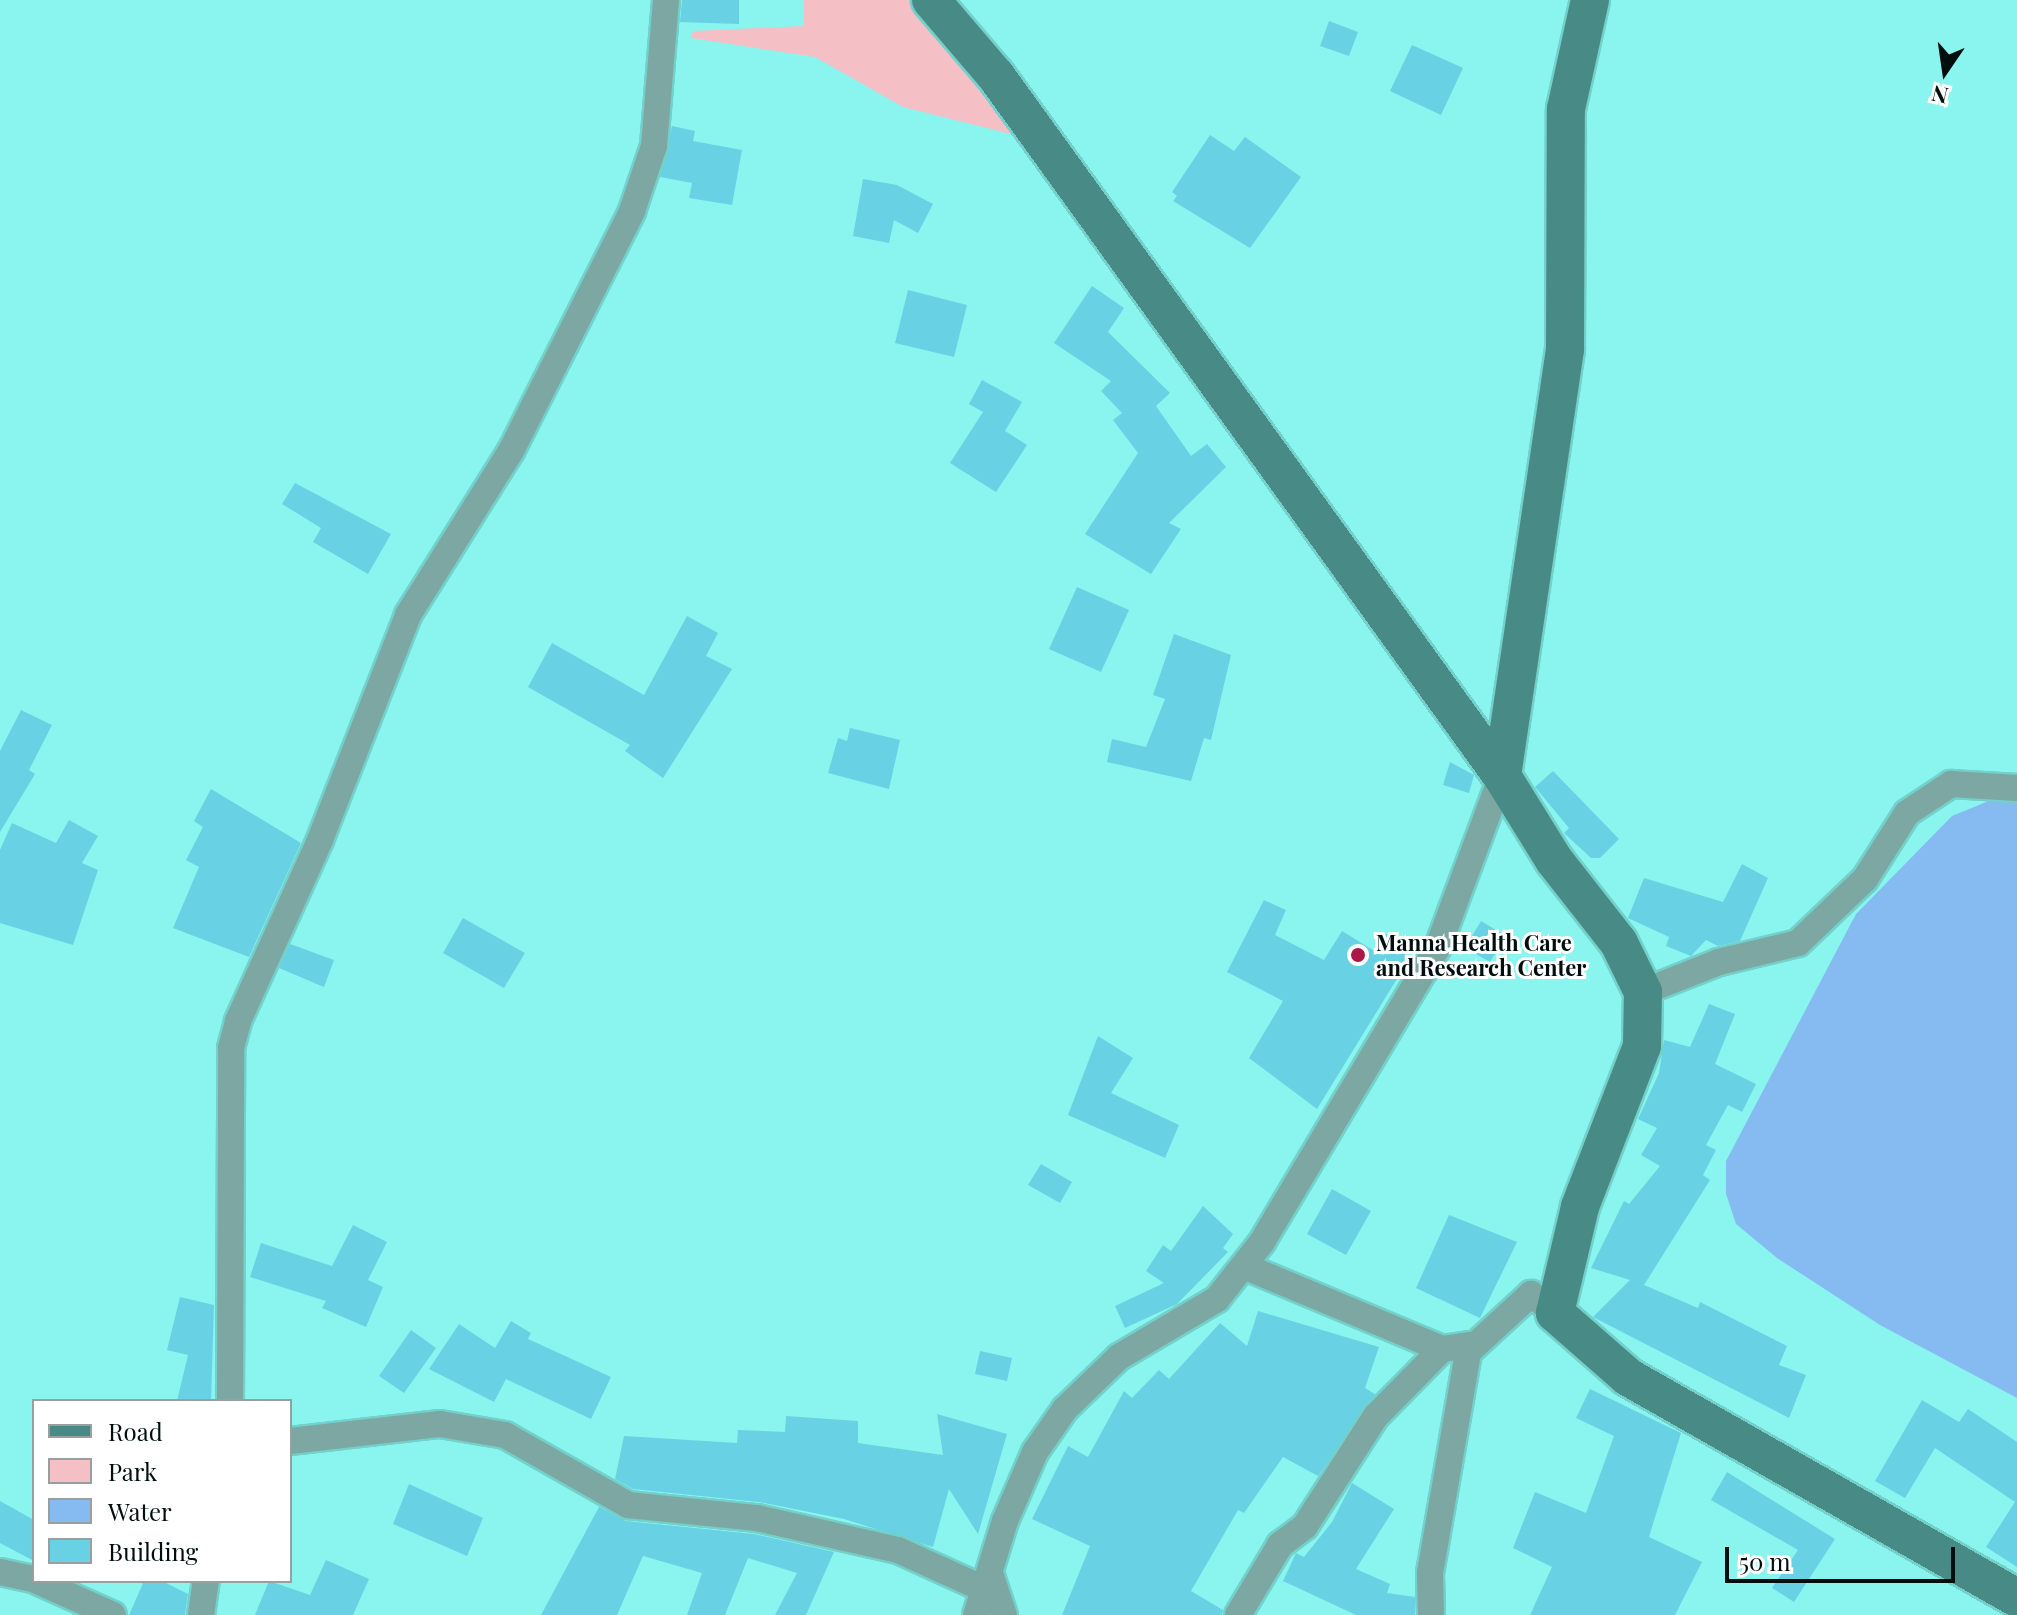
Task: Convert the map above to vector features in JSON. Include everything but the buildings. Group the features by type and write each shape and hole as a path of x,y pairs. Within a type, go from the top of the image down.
{"main road":[{"path":"931,0 996,76 1502,776 1554,860 1619,943 1643,992 1642,1046 1580,1207 1555,1313 1628,1377 2017,1598"},
{"path":"1502,776 1565,350 1566,109 1590,0"}],"street":[{"path":"230,1399 231,1048 238,1021 325,828 408,615 511,451 636,200 654,146 666,0"},
{"path":"976,1615 1035,1452 1065,1409 1095,1376 1188,1321 1246,1267 1438,947 1502,776"},
{"path":"1643,992 1719,962 1798,943 1865,879 1907,813 1951,784 2017,788"},
{"path":"1246,1267 1442,1349 1471,1345 1531,1294 1555,1313"},
{"path":"1431,1615 1430,1573 1471,1345"},
{"path":"1238,1615 1280,1545 1305,1526 1376,1416 1442,1349"},
{"path":"292,1441 440,1424 505,1435 628,1505 757,1518 898,1550 987,1578 1004,1615"},
{"path":"0,1572 32,1579"},
{"path":"43,1583 113,1615"},
{"path":"201,1615 206,1583"}],"green space":[{"path":"804,0 920,0 1031,139 903,107 815,57 691,38 693,31 804,26"}],"water":[{"path":"1991,800 2017,803 2017,1398 1880,1325 1777,1258 1736,1224 1726,1194 1726,1161 1856,914 1952,816"}],"place":[{"name":"Manna Health Care and Research Center","path":"1358,955"}]}
